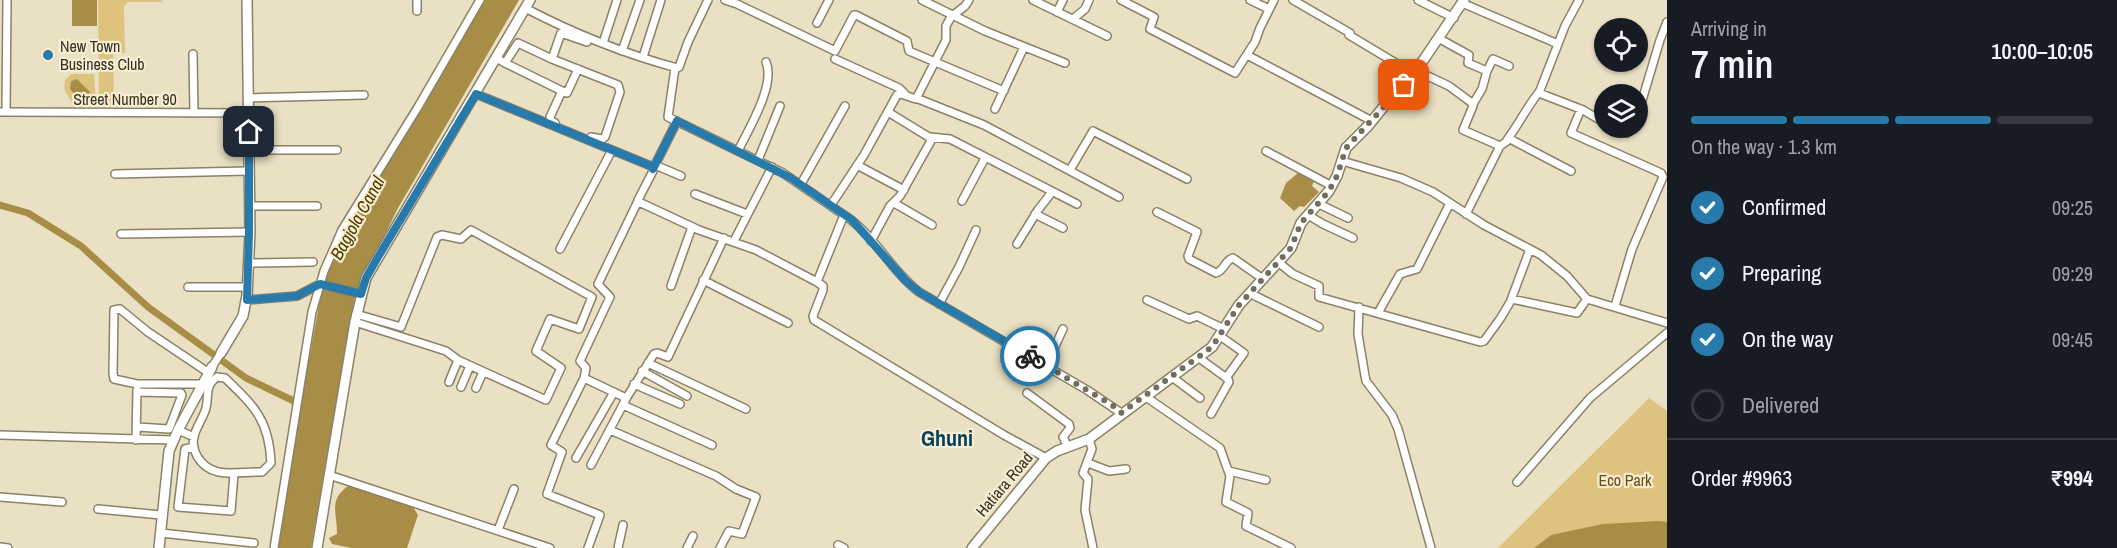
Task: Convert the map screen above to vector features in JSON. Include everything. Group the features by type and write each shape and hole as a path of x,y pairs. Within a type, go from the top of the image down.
{"street":[{"path":"3,112 3,31 7,0"},
{"path":"159,548 167,459 173,441 205,384 210,370 243,316 247,300 249,98 247,0"},
{"path":"417,0 417,11"},
{"path":"274,548 312,312 321,284 342,230 418,107 480,0"},
{"path":"603,43 617,0"},
{"path":"622,51 640,0"},
{"path":"643,57 661,0"},
{"path":"317,548 355,318 356,293 476,94 527,4 560,25 622,51 675,68 679,67 691,34 708,0"},
{"path":"724,0 835,51 856,15 907,41 909,51 1004,91"},
{"path":"818,23 829,0"},
{"path":"922,0 1024,47 1065,63"},
{"path":"916,98 946,40 946,26 969,0"},
{"path":"1033,0 1107,36"},
{"path":"1057,12 1063,0"},
{"path":"1073,19 1085,9 1089,0"},
{"path":"1121,0 1154,17 1150,30 1233,73 1237,72 1255,42 1274,0"},
{"path":"1250,0 1269,9"},
{"path":"1293,0 1416,73 1449,86 1473,104"},
{"path":"1418,0 1454,18"},
{"path":"1466,214 1500,146 1520,122 1539,92 1579,0"},
{"path":"1463,2 1558,44"},
{"name":"Hatiara Road","path":"972,548 1014,494 1046,458 1057,450 1089,439 1212,347 1239,305 1293,244 1301,223 1332,186 1346,148 1352,139 1372,121 1416,73 1463,2"},
{"path":"1647,84 1667,22"},
{"path":"552,59 561,33 587,42"},
{"path":"508,38 620,87 604,139 592,137 551,121 550,117 562,91"},
{"path":"1438,38 1469,55 1468,63 1487,71"},
{"path":"506,63 518,43"},
{"path":"995,109 1024,47"},
{"path":"193,54 194,113"},
{"path":"1247,55 1372,121"},
{"path":"496,58 567,93 578,69"},
{"path":"835,58 899,88 914,100 916,98 984,125 1119,197"},
{"path":"1500,146 1463,130 1493,59 1509,66"},
{"path":"738,152 766,90 769,69 766,62"},
{"path":"675,68 668,116 772,167 801,184 855,222 912,286 1121,413"},
{"path":"1539,92 1594,117"},
{"path":"476,94 651,166 681,176"},
{"path":"249,98 364,95"},
{"path":"831,205 897,95 906,95"},
{"path":"758,160 780,106"},
{"path":"801,184 845,106"},
{"path":"1581,109 1571,133 1661,173 1663,177 1632,249 1615,306"},
{"name":"Street Number 90","path":"3,112 249,113"},
{"path":"888,112 930,137 948,138 1077,204"},
{"path":"588,548 600,514 546,493 562,452 552,447 551,444 584,378 586,368 580,361 609,297 598,284 677,121"},
{"path":"1070,170 1093,131 1187,179"},
{"path":"871,241 890,206 904,190 932,141 930,137"},
{"path":"1507,140 1571,171"},
{"path":"249,150 337,150"},
{"path":"560,249 612,150"},
{"path":"1266,151 1332,186"},
{"path":"962,201 985,158"},
{"path":"1342,161 1414,183 1450,203 1558,267 1587,299 1667,323"},
{"path":"857,165 904,190"},
{"path":"735,241 772,167"},
{"path":"116,174 249,171"},
{"path":"1017,244 1035,214 1052,192"},
{"path":"695,194 747,214"},
{"path":"638,201 692,227 735,241 777,259 817,282 823,286 823,291 813,316 814,320 1046,458"},
{"path":"894,203 932,225"},
{"path":"1378,313 1400,274 1417,269 1450,203"},
{"path":"1319,204 1348,219"},
{"path":"249,207 317,206"},
{"path":"1157,212 1197,232 1188,256 1189,259 1216,273 1220,272 1229,259 1233,258 1263,279"},
{"path":"1035,214 1063,228"},
{"path":"817,282 844,215"},
{"path":"1308,215 1353,238"},
{"path":"671,286 692,227"},
{"path":"355,318 399,335 446,351 470,366 547,399 561,368 539,354 537,350 551,319 578,330 592,299 591,295 473,230 461,240 440,235 437,237 399,335"},
{"path":"939,304 976,230"},
{"path":"121,234 249,232"},
{"path":"591,465 642,371 656,353 668,357 724,238"},
{"path":"1278,262 1293,274 1319,286 1319,297 1483,342 1500,319 1510,300 1530,249"},
{"path":"248,263 313,262"},
{"path":"703,280 789,323"},
{"path":"247,300 297,296 321,284 356,293"},
{"path":"188,287 247,287"},
{"path":"1249,293 1319,327"},
{"path":"1510,300 1514,298 1577,313 1587,299"},
{"path":"1147,300 1189,319 1197,316 1222,332 1244,353 1226,378"},
{"path":"1359,307 1358,334 1366,381 1392,415 1398,429 1431,548"},
{"path":"137,427 169,429 182,395 181,393 137,388 117,381 113,377 112,313 117,308 148,332 210,370"},
{"path":"355,318 401,327"},
{"path":"1046,366 1063,329"},
{"path":"1516,482 1590,398 1667,333"},
{"path":"1199,358 1226,378 1229,384 1210,414"},
{"path":"449,382 458,360"},
{"path":"648,363 746,409"},
{"path":"461,387 470,366"},
{"path":"642,371 687,396"},
{"path":"476,388 483,372"},
{"path":"137,388 205,384 217,377 225,378 261,417 270,440 271,463 266,470 234,474 218,472 208,468 199,460 194,447 194,437 207,407 205,384"},
{"path":"1172,377 1200,398"},
{"path":"584,378 712,445"},
{"path":"634,384 680,404"},
{"path":"136,440 137,388"},
{"path":"576,458 614,392"},
{"path":"1027,393 1070,424 1070,428 1063,436 1068,447"},
{"path":"1146,397 1215,443 1223,453 1230,471 1226,502 1248,513 1246,526 1291,548"},
{"path":"178,430 194,437"},
{"path":"610,430 716,476 734,488 756,497 742,534 740,536 729,531 720,548"},
{"path":"0,435 173,441 185,449 194,447"},
{"path":"1089,439 1092,449 1083,473 1088,479 1085,510 1093,548"},
{"path":"185,449 178,507 231,511 234,474"},
{"path":"1088,463 1109,471 1126,469"},
{"path":"1230,471 1266,480"},
{"path":"329,475 550,548"},
{"path":"498,530 514,489"},
{"path":"0,497 62,502"},
{"path":"98,509 161,515"},
{"path":"618,548 623,525"},
{"path":"160,533 254,543"},
{"path":"687,548 693,536"},
{"path":"0,547 8,548"}],"green space":[{"path":"98,0 162,0 162,2 127,2 124,6 125,53 113,53 114,105 99,105"},
{"path":"71,74 94,74 96,102 72,103 64,89 65,80"},
{"name":"Eco Park","path":"1649,398 1667,411 1667,522 1551,535 1534,548 1498,548"}],"water":[{"path":"72,0 97,0 97,26 72,26"},
{"name":"Bagjola Canal","path":"481,0 519,0 398,208 355,296 311,548 275,548 324,277 346,230"},
{"path":"77,79 90,92 85,99 80,100 70,89 71,81"},
{"path":"1298,173 1314,181 1312,186 1319,192 1304,207 1300,206 1294,211 1280,198 1286,183"},
{"path":"349,485 413,507 418,515 407,548 351,548 332,544 329,538 337,534 336,501"},
{"name":"Eco Park","path":"1667,522 1667,548 1534,548 1551,535 1603,524"}],"waterway":[{"path":"0,205 28,213 81,246 148,307 246,378 300,404"}],"way so far":[{"path":"1030,356 1112,405 1121,413 1146,397 1212,347 1239,305 1291,248 1301,223 1329,191 1337,176 1346,148 1352,139 1368,126 1404,85"}],"place":[{"name":"New Town Business Club","path":"48,55"}],"district":[{"name":"Ghuni","path":"947,438"}],"route":[{"path":"249,132 247,300 297,296 320,284 361,294 366,278 378,257 476,94 651,166 653,169 677,121 791,178 855,222 906,281 919,292 1030,356"}]}
